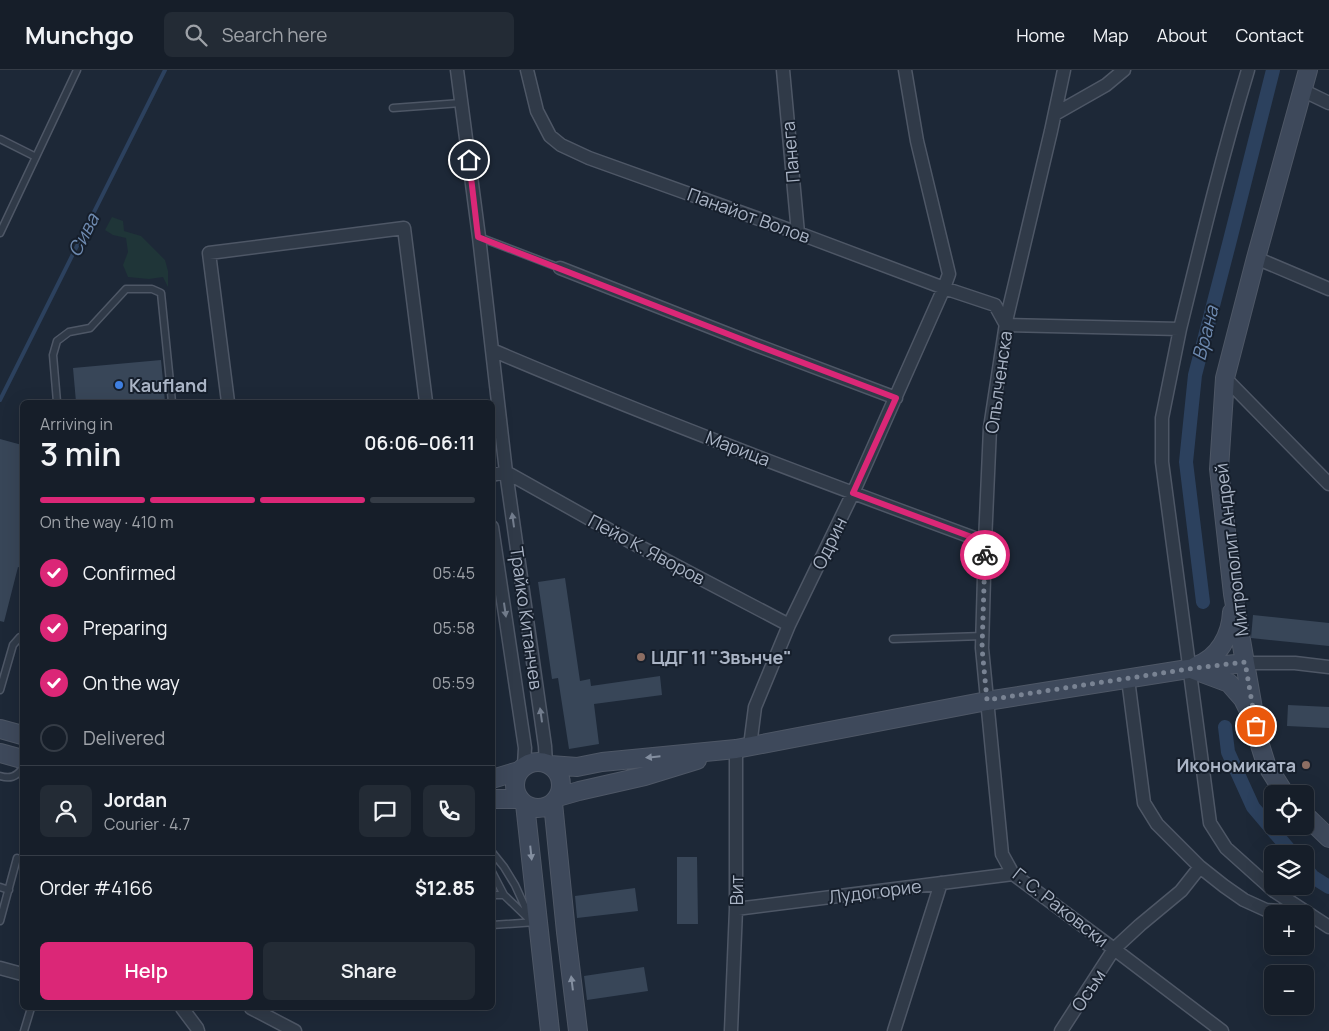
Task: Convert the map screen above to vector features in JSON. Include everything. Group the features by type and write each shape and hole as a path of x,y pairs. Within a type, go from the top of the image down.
{"main road":[{"name":"Митрополит Андрей","path":"1279,785 1266,764 1256,726 1233,594 1219,469 1225,378 1308,70"},
{"path":"1188,669 1209,660 1220,649 1228,636 1232,616 1233,594"},
{"path":"495,778 522,769 530,763 537,762 576,767 602,762 743,747 987,700 1245,662"},
{"path":"1188,669 1229,683 1244,699 1256,726"},
{"path":"0,729 20,734"},
{"path":"495,799 522,802 539,808 578,791 645,776 743,747"},
{"path":"0,753 20,758"},
{"path":"548,764 556,770 560,776 561,783 561,790 556,800 565,923 578,1031"},
{"path":"522,769 516,778 515,785 516,792 522,802 535,922 550,1031"},
{"path":"1314,824 1329,838"}],"street":[{"name":"Трайко Китанчев","path":"457,70 506,472 548,764"},
{"name":"Панайот Волов","path":"527,70 537,111 550,136 561,145 590,158 995,305 1006,325"},
{"name":"Панега","path":"783,70 798,233"},
{"name":"Одрин","path":"743,747 755,708 789,624 853,493 949,274 917,142 905,70"},
{"name":"Опълченска","path":"987,700 982,648 990,428 1006,325 1064,70"},
{"path":"1055,114 1106,85 1124,70"},
{"path":"1248,70 1235,112 1180,329 1162,418 1162,462 1188,669 1199,735 1210,823 1226,848 1274,891 1295,905"},
{"path":"1302,90 1329,102"},
{"path":"228,400 209,253 404,228 426,400"},
{"path":"1256,258 1329,289"},
{"path":"560,268 896,398"},
{"path":"1006,325 1180,329"},
{"name":"Марица","path":"492,350 566,381 853,493 985,542"},
{"path":"1225,378 1329,484"},
{"path":"495,474 506,472"},
{"name":"Пейо К. Яворов","path":"506,472 629,541 789,624"},
{"name":"Трайко Китанчев","path":"495,547 525,748 522,769"},
{"path":"1245,662 1295,663 1329,667"},
{"path":"1128,679 1144,803 1157,824 1200,867 1244,900 1264,909"},
{"name":"Г. С. Раковски","path":"987,700 1002,854 1013,874 1222,1031"},
{"name":"Вит","path":"731,1031 743,747"},
{"name":"Осъм","path":"1061,1031 1114,949 1181,891 1200,867"},
{"name":"Лудогорие","path":"736,909 1013,874"},
{"path":"894,1031 941,883"},
{"path":"1314,917 1329,927"},
{"path":"0,968 20,973"},
{"path":"184,1010 198,1031"},
{"path":"255,1010 295,1031"}],"lane":[{"path":"0,233 77,70"},
{"path":"393,108 462,103"},
{"path":"0,139 36,158"},
{"path":"478,237 560,268"},
{"path":"57,400 53,355 56,340 69,332 90,328 126,290 152,289 161,293 172,400"},
{"path":"893,639 983,636"},
{"path":"0,690 13,645 20,637"},
{"path":"0,776 17,776 20,772"},
{"path":"495,856 515,885 535,922"},
{"path":"0,921 17,858"},
{"path":"495,878 504,895 535,922"},
{"path":"0,887 9,890"},
{"path":"495,896 504,895"},
{"path":"495,925 535,922"},
{"path":"24,1031 30,1010"}],"green space":[{"path":"112,217 123,221 124,231 141,236 165,260 168,271 168,287 163,277 149,279 128,277 123,265 128,252 126,238 113,235 105,230"}],"building":[{"name":"Kaufland","path":"161,360 165,400 76,400 73,368"},
{"path":"0,439 20,444 20,568 18,567 4,622 0,621"},
{"path":"565,578 580,681 590,679 591,686 660,676 662,695 594,704 599,744 569,749 558,678 552,679 538,582"},
{"path":"1253,615 1329,623 1329,646 1251,638"},
{"path":"1288,705 1329,707 1329,728 1287,726"},
{"path":"677,857 697,857 698,924 677,924"},
{"path":"635,888 638,911 577,918 575,896"},
{"path":"644,967 648,991 587,1000 584,976"}],"waterway":[{"name":"Сива","path":"0,400 165,70"},
{"name":"Врана","path":"1203,602 1186,462 1195,375 1273,70"},
{"name":"Врана","path":"1225,727 1228,752 1253,807 1285,845"},
{"name":"Врана","path":"1314,878 1329,887"}],"way so far":[{"path":"985,555 982,648 987,700 1245,662 1256,726"}],"place":[{"name":"Kaufland","path":"119,385"},
{"name":"ЦДГ 11 \"Звънче\"","path":"641,657"},
{"name":"Икономиката","path":"1306,765"}],"route":[{"path":"469,160 478,237 896,398 853,493 985,542 985,555"}]}
